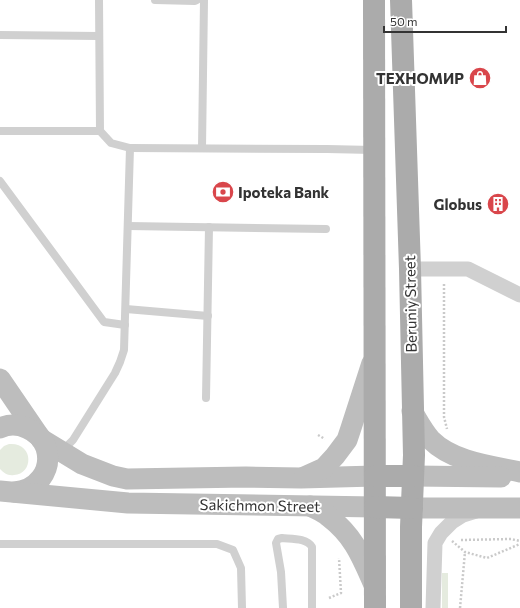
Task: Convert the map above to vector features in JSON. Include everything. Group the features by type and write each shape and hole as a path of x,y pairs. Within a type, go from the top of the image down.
{"main road":[{"path":"374,0 375,598"},
{"name":"Beruniy Street","path":"401,0 410,269 413,476 411,608"},
{"path":"301,478 324,468 347,440 375,353"},
{"path":"0,379 41,439 46,449 47,460 45,470 40,480 32,487 21,491 3,491"},
{"path":"412,411 420,426 431,440 450,454 474,462 520,472"},
{"name":"Sakichmon Street","path":"0,428 12,425 33,431 41,439 82,464 113,476 127,479 375,476 520,477"},
{"name":"Sakichmon Street","path":"3,491 128,503 412,508 520,508"},
{"path":"310,506 328,516 354,543 362,557 375,598"}],"street":[{"path":"410,269 468,269 520,295"},
{"path":"433,608 435,543 437,538 452,522 463,515 486,508"}],"lane":[{"path":"99,0 100,131 112,143 130,148 374,150"},
{"path":"155,0 197,0"},
{"path":"202,148 204,0"},
{"path":"0,35 99,36"},
{"path":"0,131 100,131"},
{"path":"61,452 73,440 115,373 124,350 126,325 130,148"},
{"path":"0,180 104,322 126,325"},
{"path":"128,226 326,229"},
{"path":"206,398 209,227"},
{"path":"126,309 208,316"},
{"path":"283,608 281,572 276,543 278,539 282,538 310,543 312,548 312,608"},
{"path":"0,544 217,544 233,550 241,568 242,608"}],"path":[{"path":"444,278 444,417 448,432"},
{"path":"447,537 465,552 487,558 520,543"},
{"path":"461,540 511,539 520,543"},
{"path":"460,608 465,552"},
{"path":"329,598 341,593 339,558"}],"shaded area":[{"path":"9,444 17,445 23,448 27,453 28,458 28,464 25,469 21,473 14,475 5,473 0,469 0,450"},
{"path":"442,573 448,573 448,608 442,608"}],"place":[{"name":"ТЕХНОМИР","path":"480,78"},
{"name":"Ipoteka Bank","path":"223,192"},
{"name":"Globus","path":"498,204"}]}
